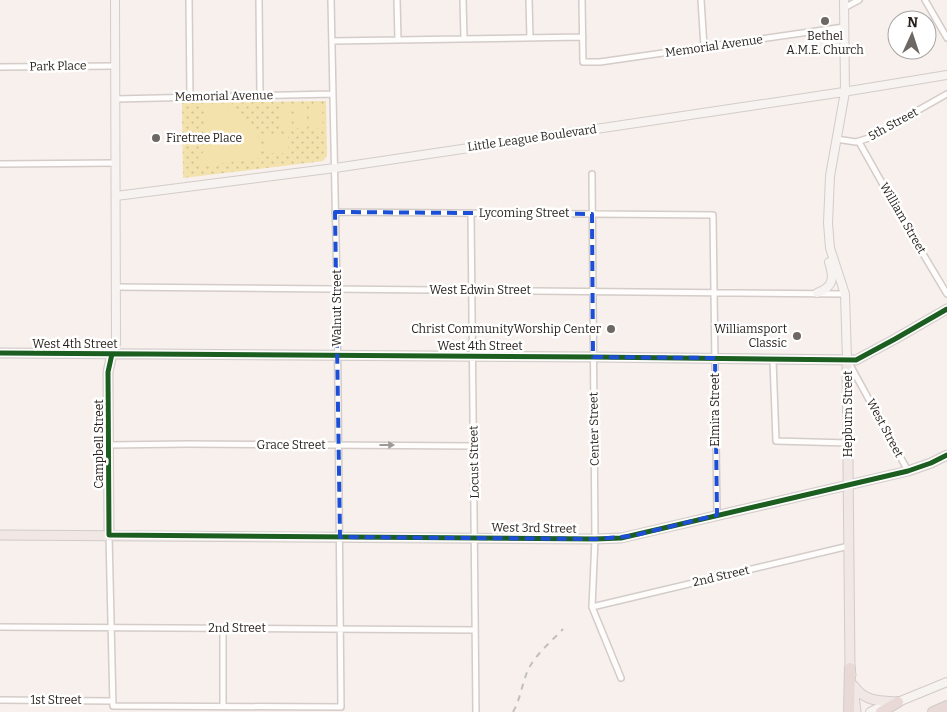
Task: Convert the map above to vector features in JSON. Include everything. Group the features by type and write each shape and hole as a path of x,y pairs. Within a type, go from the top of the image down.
{"highway":[{"path":"848,712 850,668"},
{"path":"881,712 898,702"},
{"path":"933,712 947,706"}],"main road":[{"name":"West 4th Street","path":"0,354 856,360 947,308"},
{"name":"Campbell Street","path":"109,535 108,372 112,354"},
{"name":"Hepburn Street","path":"847,360 850,668 856,712"},
{"name":"West 3rd Street","path":"0,534 595,539 632,536 908,470 932,463 947,455"},
{"path":"853,685 860,693 871,700 898,702"}],"street":[{"name":"Campbell Street","path":"112,354 116,344 115,0"},
{"path":"189,0 190,97"},
{"path":"259,0 260,95"},
{"name":"Walnut Street","path":"332,0 341,707"},
{"path":"397,0 398,40"},
{"path":"463,0 464,39"},
{"path":"529,0 530,38"},
{"path":"332,41 583,37 582,0"},
{"path":"701,0 704,47"},
{"path":"844,4 859,0"},
{"path":"925,0 947,38"},
{"name":"Hepburn Street","path":"844,4 844,92 830,176 828,211 830,248 845,294 847,360"},
{"name":"Memorial Avenue","path":"583,37 583,62 600,62 844,27"},
{"name":"Park Place","path":"0,67 115,66"},
{"name":"Little League Boulevard","path":"116,196 334,168 947,75"},
{"name":"Memorial Avenue","path":"115,99 333,94"},
{"name":"5th Street","path":"836,139 859,142 882,132 947,94"},
{"name":"William Street","path":"859,142 947,294"},
{"path":"0,164 115,162"},
{"name":"Center Street","path":"592,174 595,539 592,607 621,678"},
{"name":"Lycoming Street","path":"335,212 713,215"},
{"name":"Locust Street","path":"471,213 476,712"},
{"name":"Elmira Street","path":"713,215 717,515"},
{"path":"817,293 828,288 831,283 832,274 828,260 830,248"},
{"name":"West Edwin Street","path":"116,287 845,294"},
{"path":"774,360 776,441 848,443"},
{"name":"West Street","path":"847,360 908,470"},
{"name":"Grace Street","path":"108,445 474,446"},
{"name":"Campbell Street","path":"109,535 113,704"},
{"name":"2nd Street","path":"592,607 849,546"},
{"name":"2nd Street","path":"0,627 475,630"},
{"path":"223,628 223,706"},
{"path":"870,712 947,682"},
{"name":"1st Street","path":"0,700 113,704 341,707"}],"highlighted area":[{"path":"335,212 592,214 593,357 715,358 717,515 632,536 596,539 340,537"}],"shaded area":[{"path":"326,101 327,156 323,161 183,178 182,103"},
{"path":"204,104 220,104 235,109 252,124 260,141 261,158 203,166 199,161 198,155 203,153"},
{"path":"322,104 323,128 310,129 310,105"},
{"path":"279,105 291,105 292,129 279,129"},
{"path":"294,105 307,105 307,128 294,128"},
{"path":"266,134 288,134 288,153 266,153"}],"railway":[{"path":"513,712 532,663 563,629"}],"cycle path":[{"path":"0,353 856,360 947,309"},
{"path":"112,354 108,372 109,535 621,538 908,471 947,455"}],"place":[{"name":"Bethel A.M.E. Church","path":"825,21"},
{"name":"Firetree Place","path":"156,138"},
{"name":"Christ CommunityWorship Center","path":"611,329"},
{"name":"Williamsport Classic","path":"797,336"}]}
